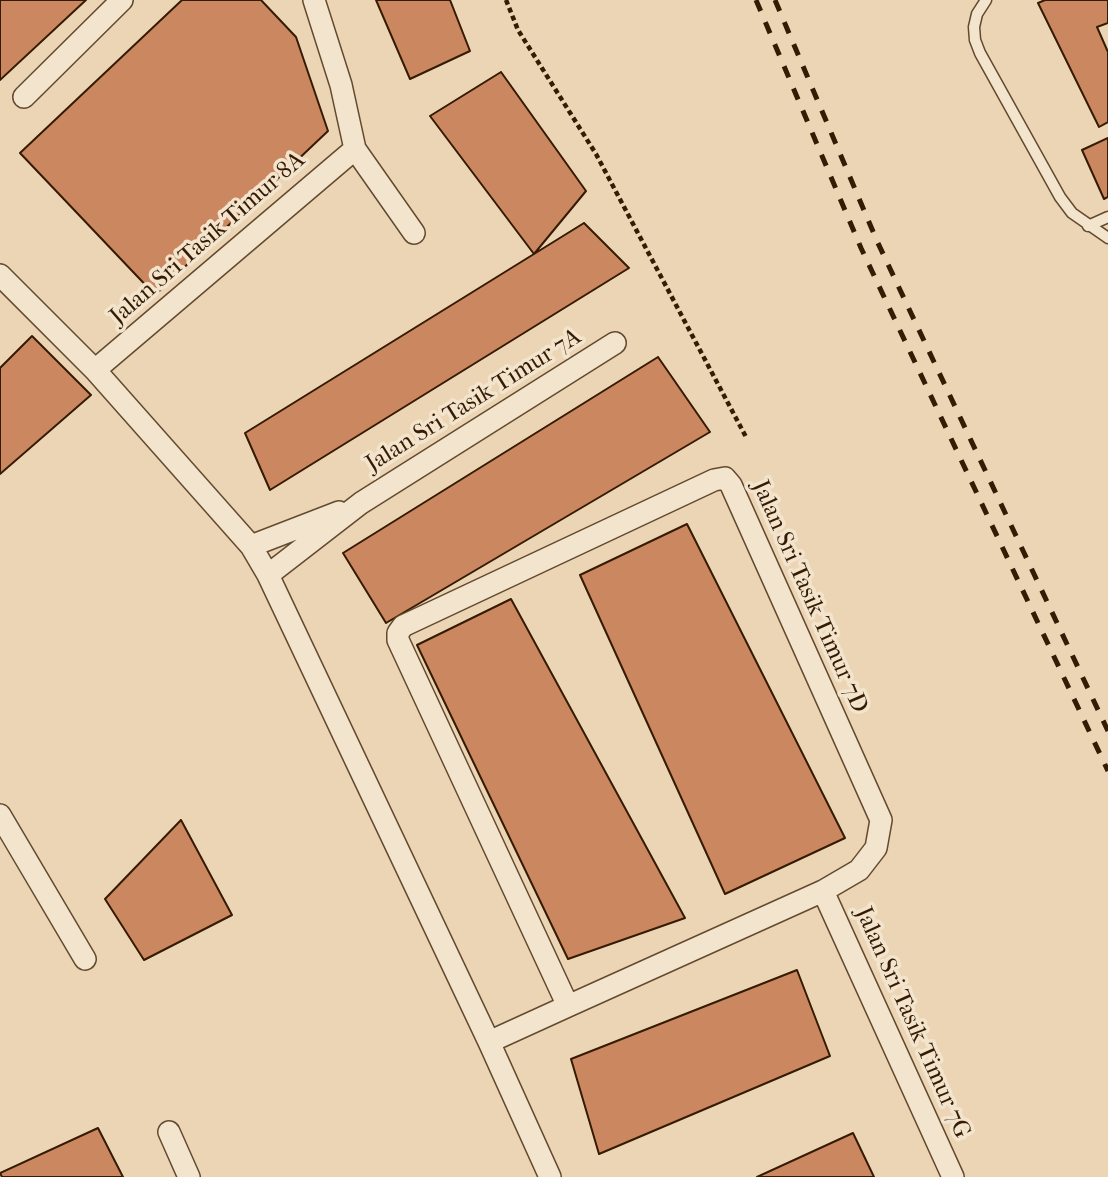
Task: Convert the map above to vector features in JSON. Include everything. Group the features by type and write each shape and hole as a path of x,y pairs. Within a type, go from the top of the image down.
{"street":[{"path":"24,97 122,0"},
{"path":"314,0 341,85 355,149 414,233"},
{"name":"Jalan Sri Tasik Timur 8A","path":"95,370 355,149"},
{"path":"0,275 95,370 251,546 268,576 489,1042 550,1177"},
{"name":"Jalan Sri Tasik Timur 7A","path":"361,503 615,344"},
{"name":"Jalan Sri Tasik Timur 7D","path":"568,1006 398,640 398,633 403,626 714,480 725,478 732,485 881,820 876,848 859,870 823,891"},
{"path":"251,546 361,503"},
{"path":"268,576 361,503"},
{"path":"0,815 85,959"},
{"path":"489,1042 823,891"},
{"name":"Jalan Sri Tasik Timur 7G","path":"823,891 953,1177"},
{"path":"169,1132 189,1177"}],"lane":[{"path":"986,0 977,15 974,27 979,53 1060,197 1072,213 1108,238"},
{"path":"1088,226 1108,218"}],"path":[{"path":"506,0 518,30 596,154 746,437"}],"building":[{"path":"0,0 86,0 0,80"},
{"path":"182,0 261,0 296,37 328,131 155,295 20,153"},
{"path":"376,0 450,0 470,51 410,79"},
{"path":"1045,0 1108,0 1108,23 1097,27 1108,52 1108,122 1099,127 1038,3"},
{"path":"501,72 586,191 534,254 430,116"},
{"path":"1108,138 1108,197 1104,199 1082,150"},
{"path":"584,223 629,268 270,490 245,433"},
{"path":"32,336 91,395 0,474 0,368"},
{"path":"658,357 710,432 386,623 343,553"},
{"path":"687,524 845,838 725,894 580,575"},
{"path":"511,599 685,918 568,959 417,645"},
{"path":"181,820 232,915 144,960 105,899"},
{"path":"797,970 830,1056 599,1154 571,1059"},
{"path":"98,1128 123,1177 2,1177 0,1173"},
{"path":"853,1133 874,1177 757,1177"}],"railway":[{"path":"756,0 861,248 1108,771"},
{"path":"775,0 877,241 1108,731"}]}
